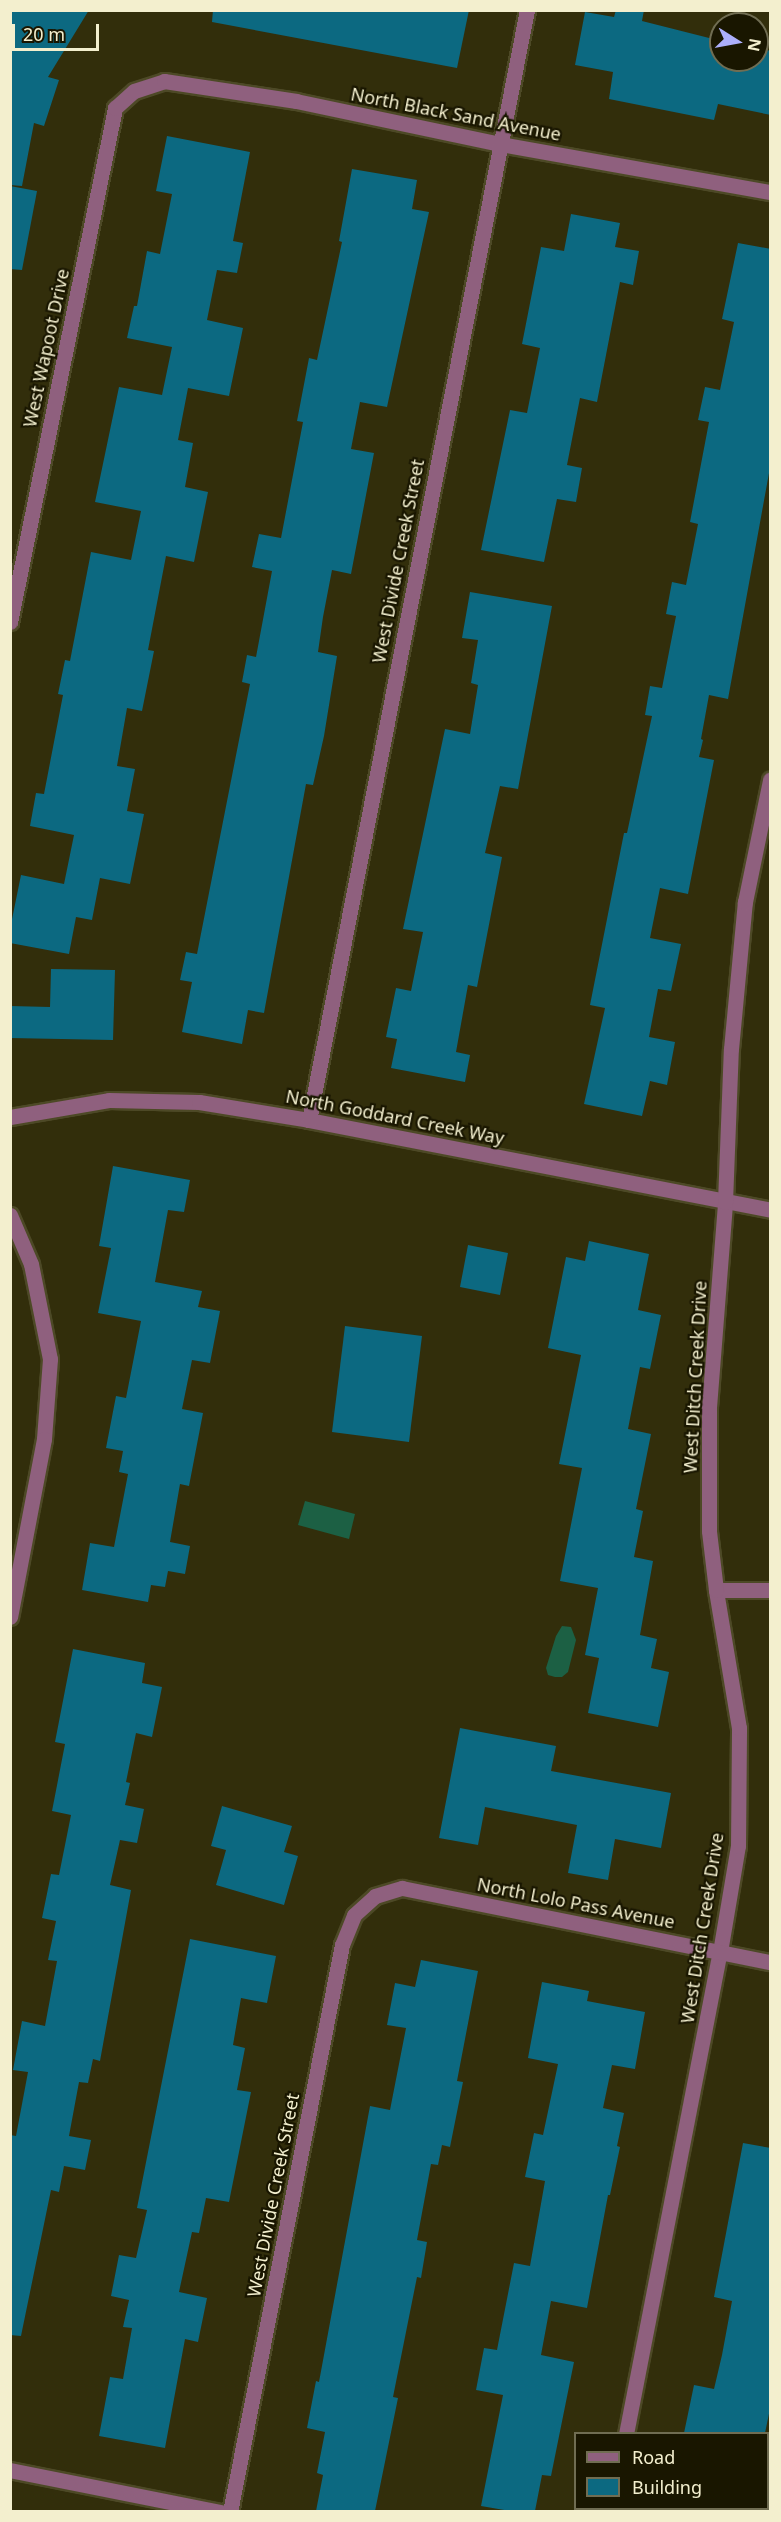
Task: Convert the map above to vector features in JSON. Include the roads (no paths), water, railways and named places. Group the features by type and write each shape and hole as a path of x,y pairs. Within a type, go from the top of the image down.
{"street":[{"name":"West Divide Creek Street","path":"309,1120 527,10"},
{"name":"North Black Sand Avenue","path":"134,91 164,81 296,101 500,144 771,192"},
{"name":"West Wapoot Drive","path":"10,622 115,108 134,91"},
{"name":"West Ditch Creek Drive","path":"626,2432 720,1952 738,1846 739,1728 716,1590 709,1531 709,1407 725,1202 731,1049 746,902 771,780"},
{"name":"North Goddard Creek Way","path":"10,1117 109,1100 199,1102 309,1120 771,1210"},
{"path":"10,1215 31,1264 50,1359 44,1439 10,1617"},
{"path":"716,1590 771,1590"},
{"name":"North Lolo Pass Avenue","path":"375,1896 402,1888 771,1962"},
{"name":"West Divide Creek Street","path":"230,2511 342,1946 354,1915 375,1896"},
{"path":"10,2470 220,2511"}]}
